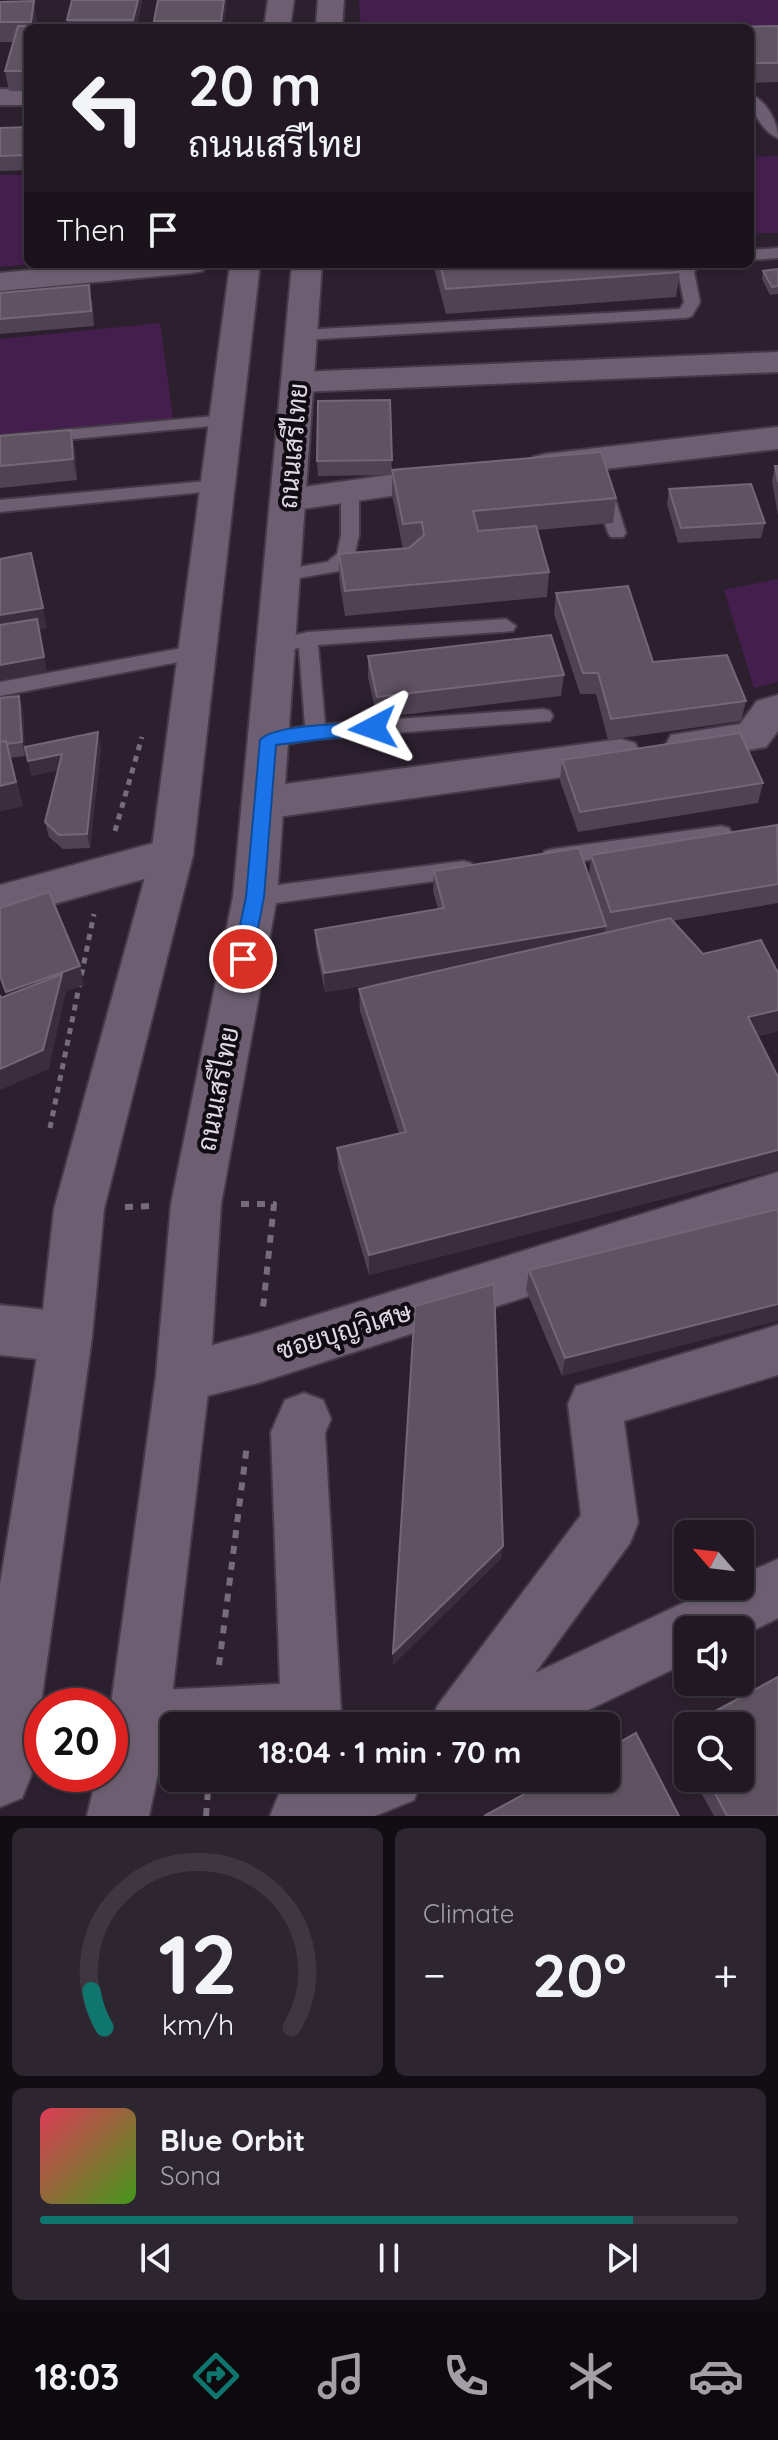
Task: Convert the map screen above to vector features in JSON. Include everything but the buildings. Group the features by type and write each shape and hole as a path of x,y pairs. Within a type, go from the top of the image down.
{"main road":[{"path":"278,24 281,0"},
{"path":"329,24 331,0"},
{"path":"0,97 24,97"},
{"path":"0,282 149,268"},
{"path":"0,1776 66,1337 79,1209 172,855 245,268"},
{"name":"ถนนเสรีไทย","path":"118,1816 139,1721 183,1376 196,1204 255,897 268,740 292,642 282,575 307,268"},
{"path":"299,382 778,362"},
{"path":"289,500 502,470 778,438"},
{"path":"263,803 752,737 771,711 778,709"},
{"path":"0,902 172,855"},
{"name":"ซอยบุญวิเศษ","path":"183,1376 258,1358 778,1194"},
{"path":"0,1330 66,1337"},
{"path":"469,1712 610,1523 595,1404 778,1350"},
{"path":"139,1721 311,1713 298,1432 304,1419"},
{"path":"720,1616 778,1588"},
{"path":"518,1712 674,1638"},
{"path":"301,1816 358,1792"}],"lane":[{"path":"754,101 763,109 772,130 778,134"},
{"path":"754,255 778,253"},
{"path":"302,335 686,313 692,302 686,272 689,268"},
{"path":"0,441 226,420"},
{"path":"595,459 617,533"},
{"path":"0,506 218,486"},
{"path":"282,575 332,567 346,557 350,535 350,490"},
{"path":"316,732 292,642 506,626"},
{"path":"0,689 198,652"},
{"path":"268,740 316,732 543,716"},
{"path":"535,859 721,834"},
{"path":"255,897 488,866"}],"path":[{"path":"206,1816 208,1792"}],"shaded area":[{"path":"359,0 778,0 778,34 754,29 754,24 361,24"},
{"path":"778,156 778,233 754,233 754,157"},
{"path":"0,175 24,175 24,264 0,267"},
{"path":"160,323 174,424 0,442 0,339"},
{"path":"778,579 778,682 754,688 724,590"}],"route":[{"path":"243,959 255,897 268,740 316,732 373,728"}]}
